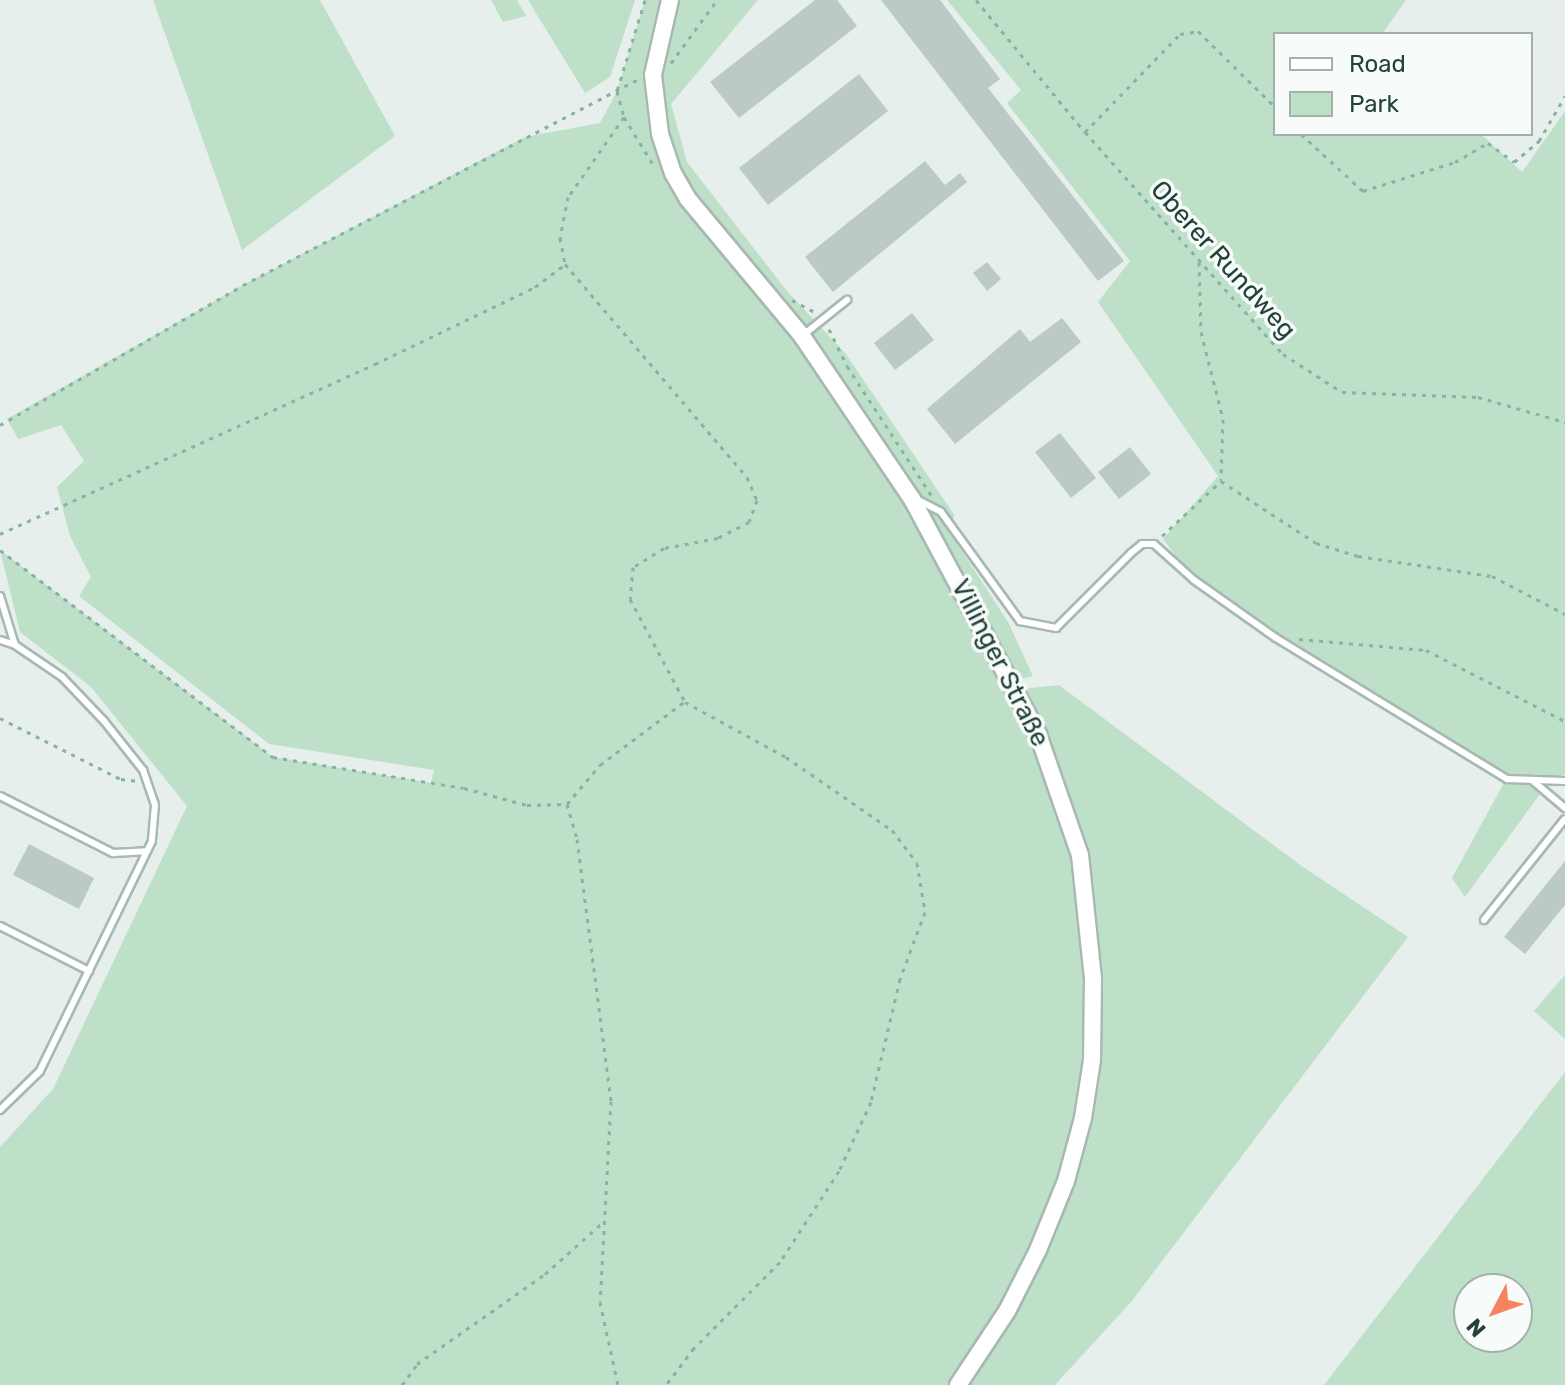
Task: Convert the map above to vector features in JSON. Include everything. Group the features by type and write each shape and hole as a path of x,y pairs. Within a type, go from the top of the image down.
{"main road":[{"name":"Villinger Straße","path":"670,0 653,75 660,134 673,173 688,199 802,336 912,499 1038,734 1064,799 1090,916 1092,1060 1066,1181 1007,1311 958,1385"}],"lane":[{"path":"802,336 847,300"},
{"path":"912,499 941,512 1007,606 1020,621 1038,629 1056,628 1131,553 1142,544 1154,544 1194,580 1276,638 1507,779 1565,781"},
{"path":"0,596 15,645"},
{"path":"0,640 15,645 62,677 104,721 148,782 155,805 152,841 40,1071 0,1110"},
{"path":"1533,781 1565,808"},
{"path":"0,796 113,853 146,851"},
{"path":"1484,920 1565,819"},
{"path":"0,926 89,971"}],"path":[{"path":"617,91 645,0"},
{"path":"0,425 243,285 653,75 674,61 717,0"},
{"name":"Oberer Rundweg","path":"976,0 1085,132 1283,354 1342,392 1478,397 1565,422"},
{"path":"1085,132 1180,34 1198,31 1273,105"},
{"path":"1303,136 1363,191 1455,162 1488,143 1514,162 1539,141 1565,96"},
{"path":"624,117 568,197 560,238 565,264 747,477 757,500 749,522 718,538 664,548 633,567 630,599 685,702 786,757 892,830 917,863 925,912 900,979 871,1102 839,1171 780,1262 694,1348 666,1385"},
{"path":"1154,544 1221,481 1223,419 1201,332 1199,262"},
{"path":"0,534 375,364 535,287 565,264"},
{"path":"1221,481 1316,543 1358,556 1492,576 1565,614"},
{"path":"0,550 273,757 464,788 527,805 567,804 600,765 685,702"},
{"path":"1276,638 1426,650 1565,721"},
{"path":"0,718 121,779 148,782"},
{"path":"567,804 577,839 611,1101 601,1224 600,1302 618,1385"},
{"path":"402,1385 417,1364 545,1274 601,1224"}],"green space":[{"path":"153,0 320,0 395,136 242,250"},
{"path":"491,0 517,0 526,16 503,22"},
{"path":"528,0 635,0 610,77 585,93"},
{"path":"645,0 758,0 671,104 687,162 787,291 846,354 955,516 945,525 1008,622 1033,676 998,685 1001,691 1059,685 1303,867 1408,937 1131,1302 1055,1385 0,1385 0,1147 53,1089 187,806 91,687 20,632 0,550 273,757 431,783 434,770 269,744 79,596 91,577 70,536 57,487 84,461 61,425 18,439 7,419 243,285 525,137 600,123 617,91"},
{"path":"947,0 1406,0 1383,32 1273,32 1273,136 1483,136 1522,172 1565,111 1565,775 1553,776 1465,897 1452,878 1506,779 1276,638 1194,580 1163,539 1218,476 1098,302 1130,261 1007,103 1021,90"},
{"path":"1565,975 1565,1039 1534,1011"},
{"path":"1565,1072 1565,1385 1324,1385"}],"building":[{"path":"815,0 837,0 857,26 739,118 710,82"},
{"path":"881,0 940,0 1000,79 988,88 1124,261 1098,281"},
{"path":"859,74 888,111 768,205 739,168"},
{"path":"925,161 945,185 960,173 967,182 833,292 805,257"},
{"path":"987,262 1001,279 987,291 973,273"},
{"path":"912,313 934,340 895,370 874,343"},
{"path":"1062,318 1081,342 955,444 927,409 1020,329 1030,342"},
{"path":"1060,433 1096,478 1071,498 1035,452"},
{"path":"1130,447 1151,474 1119,499 1098,472"},
{"path":"29,844 94,878 79,909 13,875"},
{"path":"1565,861 1565,905 1525,954 1504,937"}]}
